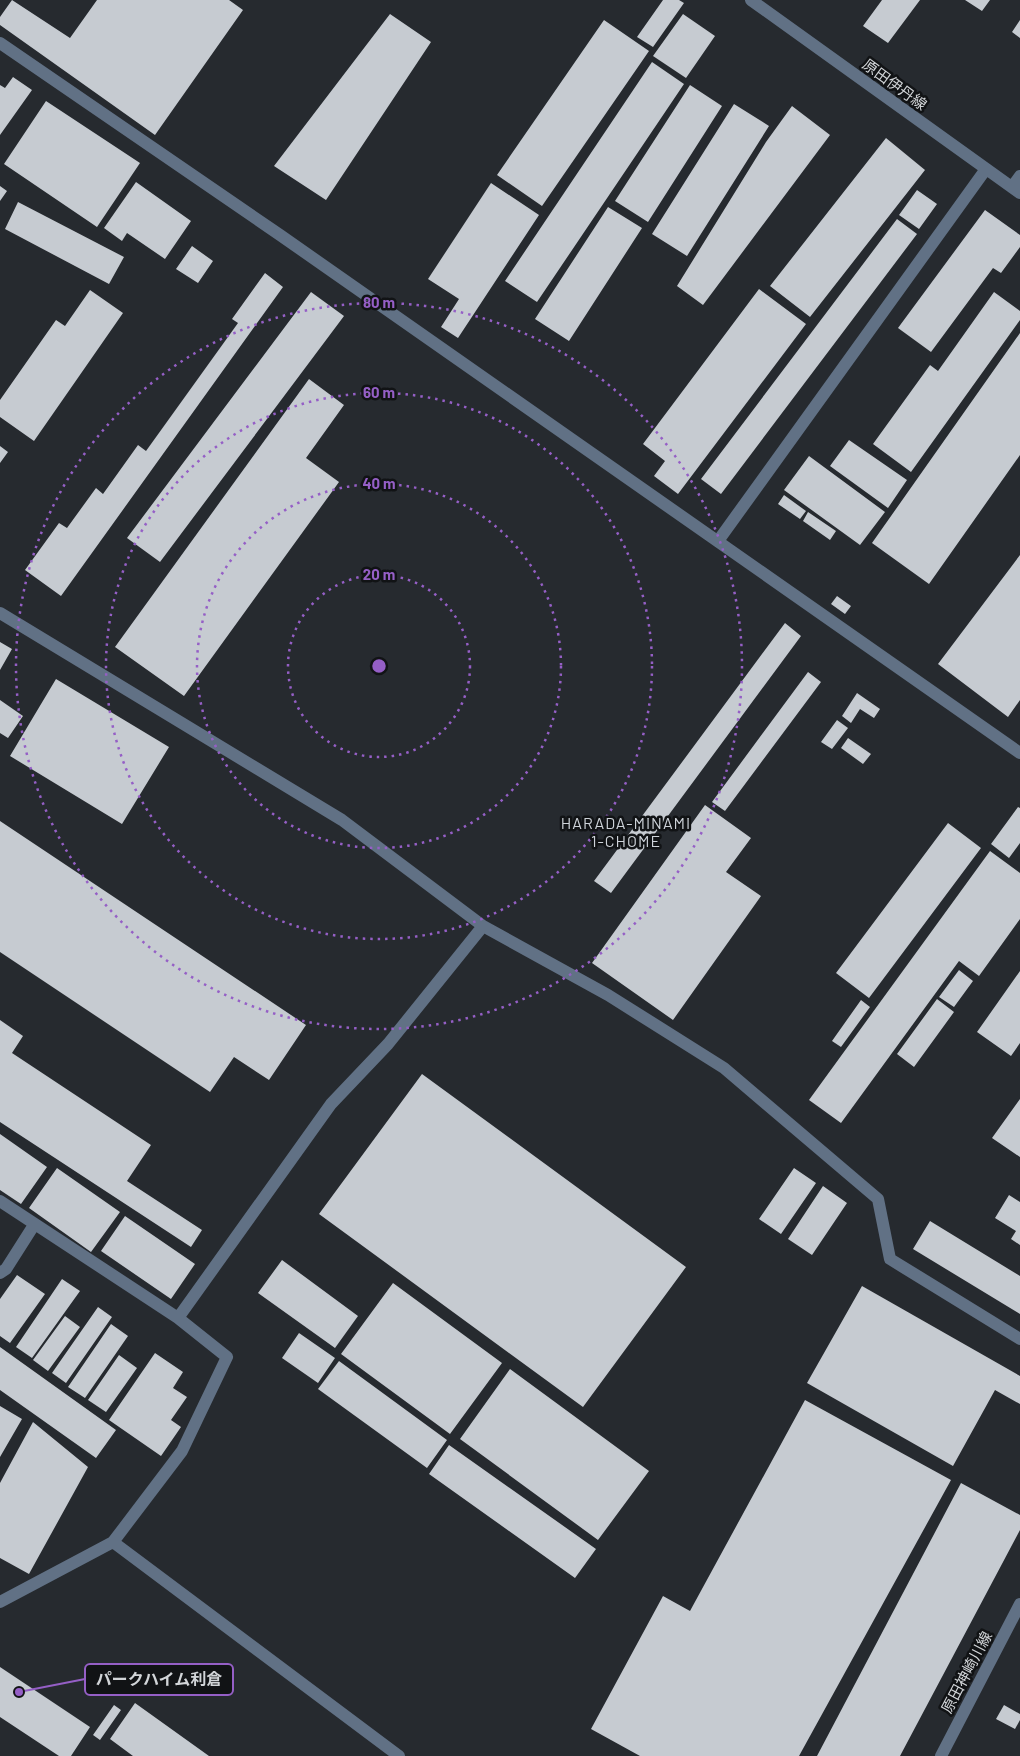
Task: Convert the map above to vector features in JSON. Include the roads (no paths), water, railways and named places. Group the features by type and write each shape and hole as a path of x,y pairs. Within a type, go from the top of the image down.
{"street":[{"name":"原田伊丹線","path":"751,0 1016,190"},
{"path":"0,43 718,540 1020,753"},
{"path":"718,540 986,169"},
{"path":"1016,190 1020,176"},
{"path":"0,613 342,820 483,926 608,995 724,1068 878,1199 890,1259 1020,1339"},
{"path":"178,1318 331,1104 388,1044 483,926"},
{"path":"0,1202 178,1318 227,1356 182,1450 113,1542 0,1602"},
{"path":"0,1274 6,1269 34,1225"},
{"path":"113,1542 400,1756"},
{"name":"原田神崎川線","path":"941,1756 1020,1604"}],"place":[{"name":"パークハイム利倉","path":"19,1692"}],"district":[{"name":"HARADA-MINAMI 1-CHOME","path":"626,831"}]}
